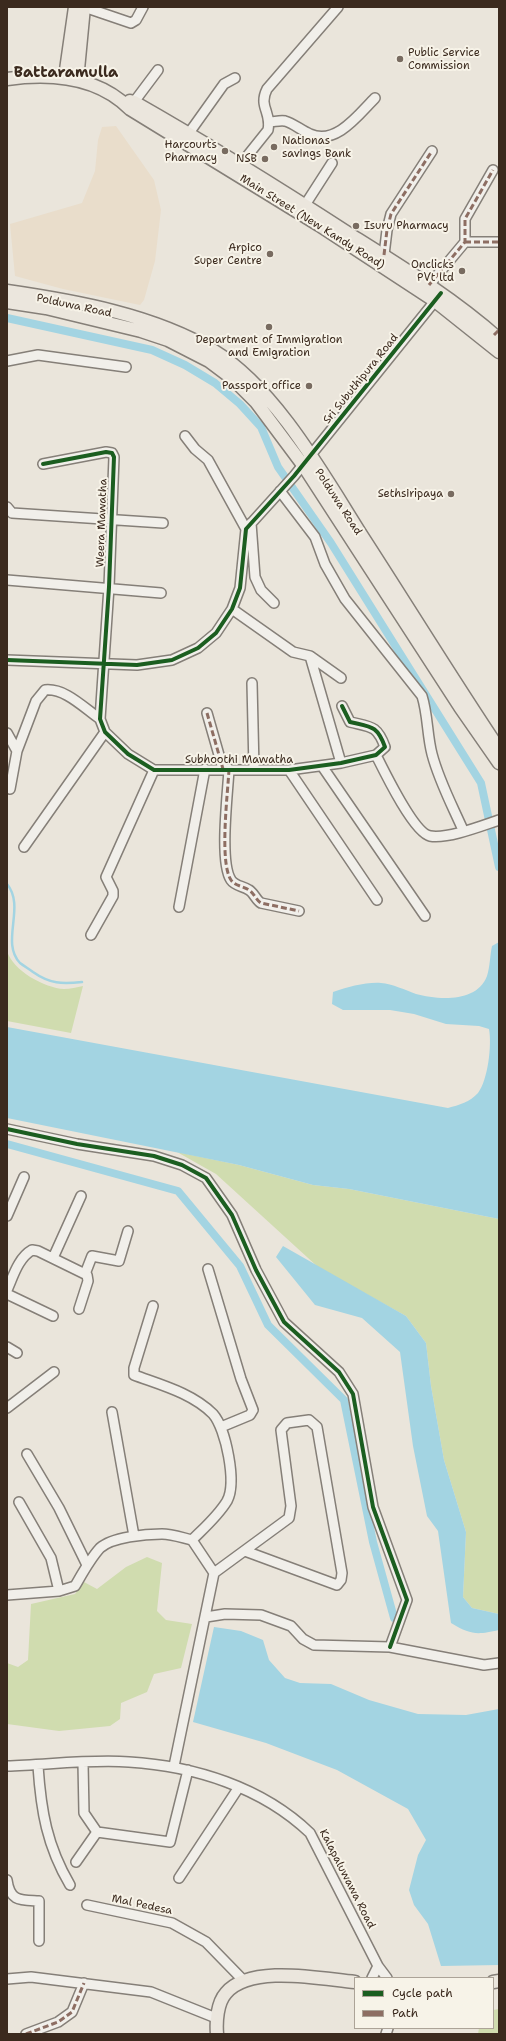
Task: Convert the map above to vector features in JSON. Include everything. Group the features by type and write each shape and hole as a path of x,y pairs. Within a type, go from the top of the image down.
{"main road":[{"path":"75,7 73,58 92,85"},
{"path":"70,78 84,7"},
{"path":"45,76 73,58"},
{"name":"Main Street (New Kandy Road)","path":"7,79 45,76 70,78 92,85 121,99 134,102 189,133 237,169 497,335"},
{"name":"Main Street (New Kandy Road)","path":"121,99 130,109 305,205 429,285 438,297 499,352"},
{"name":"Polduwa Road","path":"7,291 48,297 144,320 173,329 208,348 240,371 264,394 311,455 499,763"},
{"name":"Polduwa Road","path":"7,302 46,308 141,331 168,340 209,361 233,379 256,402 303,465 464,705 499,749"},
{"path":"216,2034 216,2018 225,1994 244,1981 269,1975 354,1982"}],"street":[{"path":"84,7 131,24 136,20 143,7"},
{"path":"237,169 268,130 269,122 263,98 266,89 338,7"},
{"path":"134,102 158,70"},
{"path":"189,133 224,84 235,78"},
{"path":"269,122 285,121 311,135 324,138 336,133 375,98"},
{"path":"384,255 387,230 391,214 432,151"},
{"path":"305,205 332,163"},
{"path":"429,285 465,242 465,219 493,170"},
{"path":"465,242 499,242"},
{"name":"Sri Subuthipura Road","path":"249,526 294,476 438,297"},
{"path":"7,361 38,355 126,367"},
{"path":"185,436 208,460 249,526 255,577 261,590 274,603"},
{"name":"Weera Mawatha","path":"43,464 112,453 114,457 109,588 104,664"},
{"path":"282,489 314,537 325,564 345,599 422,696 426,710 432,753 444,790 463,830"},
{"path":"7,507 12,513 163,522"},
{"path":"7,660 137,664 172,660 198,648 216,633 232,609 240,588 249,526"},
{"path":"7,580 161,592"},
{"path":"232,609 293,652 310,656 342,678"},
{"path":"310,656 341,763"},
{"path":"91,935 113,896 113,891 106,877 154,770 128,754 105,732 100,718 104,664"},
{"path":"252,683 254,769"},
{"path":"10,789 17,751 36,701 45,690 54,689 64,694 100,718"},
{"path":"342,706 350,722 372,728 380,734 385,747 376,755 396,793 418,828 429,836 448,836 463,830 499,820"},
{"path":"207,713 226,769 225,856 230,878 234,884 252,892 256,900 261,903 299,910"},
{"path":"24,846 105,732"},
{"path":"7,733 17,751"},
{"name":"Subhoothi Mawatha","path":"154,770 289,770 341,763 376,755"},
{"path":"322,766 425,916"},
{"path":"179,907 205,769"},
{"path":"289,770 377,900"},
{"path":"7,1129 78,1144 154,1156 182,1165 206,1178 232,1215 256,1270 284,1322 339,1372 353,1394 373,1507 407,1600 390,1647"},
{"path":"7,1216 24,1177"},
{"path":"53,1258 81,1196"},
{"path":"85,1274 92,1256 119,1261 128,1231"},
{"path":"7,1290 9,1274 27,1253 32,1250 53,1258 85,1274 88,1281 79,1309"},
{"path":"208,1269 241,1379 253,1410 250,1415 221,1427"},
{"path":"7,1294 53,1316"},
{"path":"153,1306 134,1368 134,1375 186,1394 213,1414 221,1427 232,1471 228,1500 212,1520 192,1540"},
{"path":"7,1347 17,1353"},
{"path":"7,1408 54,1372"},
{"path":"112,1412 134,1536"},
{"path":"174,1766 214,1574 244,1551 289,1518 291,1506 281,1430 287,1423 309,1420 317,1427 342,1573 341,1580 337,1585 320,1580 244,1551"},
{"path":"27,1454 59,1508 87,1565"},
{"path":"18,1502 52,1558 59,1591"},
{"path":"7,1594 59,1591 75,1586 87,1565 101,1548 110,1542 134,1536 163,1534 192,1540 214,1574"},
{"path":"206,1616 225,1614 261,1615 291,1626 303,1638 314,1645 390,1647 484,1665 499,1663"},
{"name":"Kalapaluwawa Road","path":"7,1766 128,1762 174,1766 239,1787 275,1805 295,1819 310,1833 378,1966 386,1977"},
{"path":"83,1763 84,1813 97,1832 170,1842 188,1770"},
{"path":"38,1766 44,1819 50,1843 57,1863 70,1886"},
{"path":"179,1878 239,1787"},
{"path":"76,1862 97,1832"},
{"path":"7,1880 12,1895 18,1900 39,1902 39,1941"},
{"name":"Mal Pedesa","path":"87,1905 172,1923 206,1942 244,1981"},
{"path":"372,1977 378,1966"},
{"path":"7,1979 31,1977 151,1992 216,2018"},
{"path":"26,2034 58,2022 72,2012 84,1983"}],"shaded area":[{"path":"116,126 154,180 161,210 155,261 144,300 140,305 63,289 15,276 10,224 82,203 95,171 98,140 102,127"}],"green space":[{"path":"7,951 10,958 23,972 39,982 64,989 83,986 71,1033 7,1021"},
{"path":"177,1152 239,1165 313,1185 349,1189 499,1219 499,1614 472,1608 463,1597 466,1532 444,1460 431,1386 426,1343 406,1316 319,1268 216,1174"},
{"path":"147,1557 162,1563 157,1611 166,1620 192,1624 181,1668 154,1674 147,1692 121,1703 120,1719 110,1726 59,1731 7,1724 7,1663 18,1667 28,1660 31,1604 75,1594 84,1582 97,1589 126,1567"},
{"path":"499,2009 499,2034 478,2034 479,2029 494,2029 494,2010"}],"water":[{"path":"499,942 499,1219 349,1189 313,1185 239,1165 7,1118 7,1027 448,1108 460,1104 468,1101 478,1093 484,1080 487,1071 490,1044 489,1029 479,1026 446,1024 414,1014 390,1010 343,1010 332,1004 333,992 363,984 381,983 416,994 435,998 466,995 475,991 482,985 487,976 492,946"},
{"path":"283,1246 406,1316 426,1343 431,1386 444,1460 466,1532 463,1597 472,1608 499,1614 499,1630 485,1633 474,1633 464,1630 451,1623 438,1531 427,1516 413,1446 400,1352 362,1318 315,1305 276,1257"},
{"path":"214,1627 241,1631 263,1640 269,1660 285,1678 300,1683 331,1684 369,1700 418,1714 466,1715 499,1709 499,1965 441,1966 428,1924 414,1905 409,1890 418,1855 426,1840 408,1809 337,1770 266,1743 193,1722"}],"waterway":[{"path":"7,318 152,350 185,365 215,383 240,404 261,427 278,467 331,543 481,783 499,867"},
{"path":"7,884 12,893 14,903 12,945 14,955 20,963 39,976 51,981 62,983 82,982"},
{"path":"7,1144 178,1191 240,1266 268,1325 344,1400 373,1542 394,1618"}],"marked path":[{"path":"384,255 387,230 391,214 432,151"},
{"path":"429,285 465,242 465,219 493,170"},
{"path":"465,242 499,242"},
{"path":"494,335 499,330"},
{"path":"207,713 223,769"},
{"path":"229,769 225,826 225,858 227,871 231,880 235,884 251,891 261,903 299,911"},
{"path":"26,2034 58,2022 72,2012 84,1983"}],"cycle path":[{"path":"7,660 137,665 172,660 198,648 216,633 232,609 240,588 246,529 294,476 441,293"},
{"path":"43,464 106,452 112,453 114,457 109,587 100,719 105,732 128,754 154,770 289,770 341,763 376,755 385,747 379,735 368,726 350,722 342,706"},
{"path":"7,1129 77,1144 154,1156 182,1165 206,1178 232,1215 256,1270 284,1322 339,1372 353,1394 373,1507 407,1600 390,1647"}],"place":[{"name":"Public Service Commission","path":"400,59"},
{"name":"Nationas savings Bank","path":"274,147"},
{"name":"Harcourts Pharmacy","path":"225,151"},
{"name":"NSB","path":"265,159"},
{"name":"Isuru Pharmacy","path":"356,226"},
{"name":"Arpico Super Centre","path":"270,254"},
{"name":"Onclicks PVt ltd","path":"462,271"},
{"name":"Department of Immigration and Emigration","path":"269,327"},
{"name":"Passport office","path":"309,386"},
{"name":"Sethsiripaya","path":"451,494"}],"district":[{"name":"Battaramulla","path":"66,73"}]}
